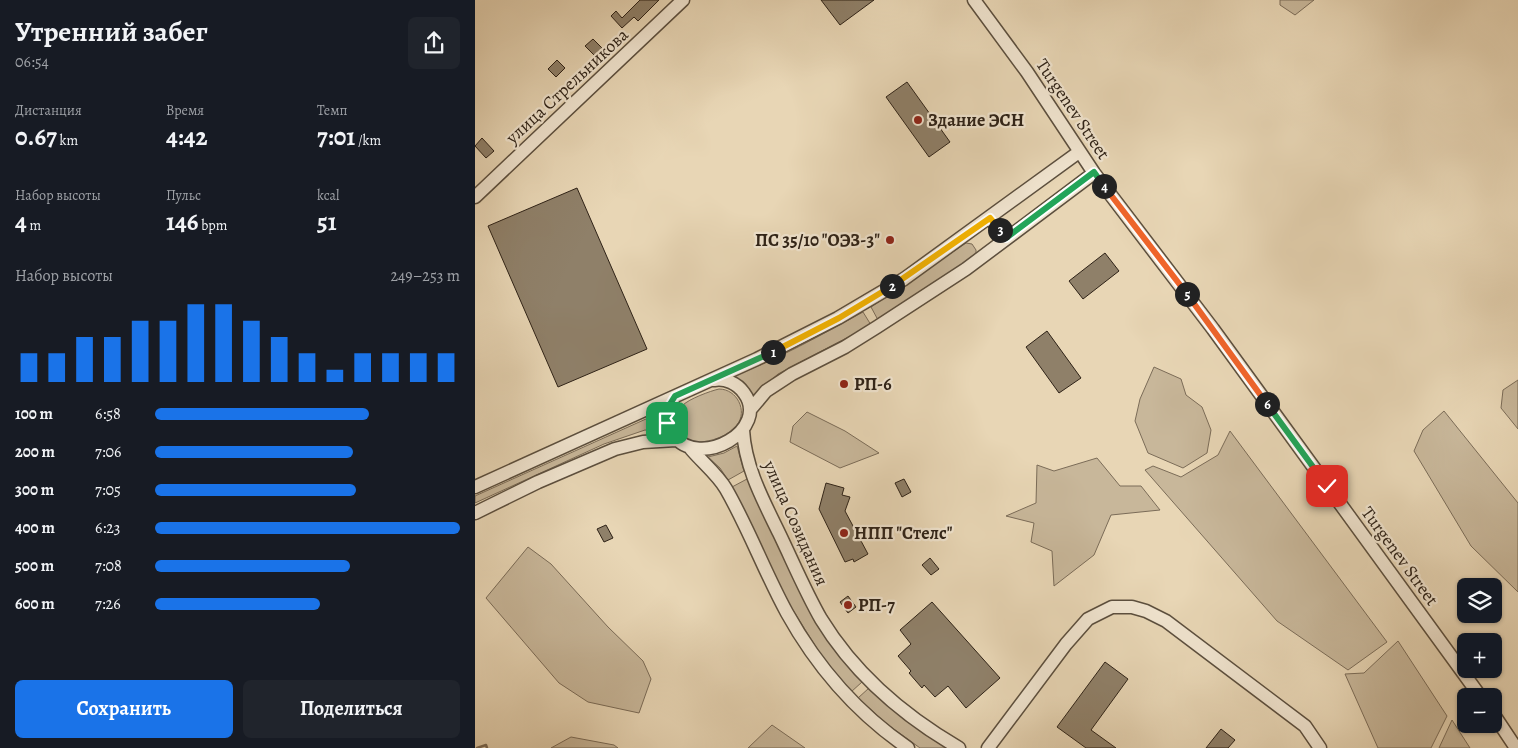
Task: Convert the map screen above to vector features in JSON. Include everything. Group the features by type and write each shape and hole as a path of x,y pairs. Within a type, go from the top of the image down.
{"street":[{"name":"улица Стрельникова","path":"475,197 683,0"},
{"name":"Turgenev Street","path":"974,0 1027,72 1079,152 1213,329 1475,688"},
{"path":"475,488 782,348 863,304 904,279 1079,152"},
{"path":"750,410 766,391 792,374 845,347 910,307 966,269 1094,172"},
{"path":"990,218 1006,238"},
{"path":"691,449 706,449 721,445 743,430 749,418 750,410 743,390 721,379 709,381"},
{"path":"675,396 667,409 667,423 671,432 676,440 691,449 725,488 787,612 816,659 849,699 885,732 908,748"},
{"name":"улица Созидания","path":"743,430 744,443 754,480 822,620 869,680 902,711 959,748"},
{"path":"475,513 538,482 615,449 643,442 676,440"},
{"path":"988,748 1071,638 1088,619 1112,608 1132,607 1157,616 1173,626 1305,726 1320,748"},
{"path":"1502,726 1516,748"}],"shaded area":[{"path":"1280,0 1314,0 1295,15 1280,5"},
{"path":"966,243 972,244 976,250 976,255 916,297 878,320 871,307"},
{"path":"863,312 871,325 778,374 753,396 747,387 733,376 816,338"},
{"path":"1154,367 1181,379 1186,395 1202,407 1211,430 1207,453 1183,468 1148,453 1135,421 1140,399"},
{"path":"1518,380 1518,429 1501,408 1503,390"},
{"path":"719,389 731,393 739,402 741,413 737,425 714,440 698,442 686,438 682,434 677,422 679,410 690,400"},
{"path":"1444,411 1518,503 1518,592 1471,546 1414,451 1423,430"},
{"path":"807,412 845,431 879,453 840,468 790,442 793,426"},
{"path":"657,414 659,432 645,430 604,444 475,503 475,496"},
{"path":"1230,431 1387,642 1348,670 1277,621 1145,470 1153,466 1181,477 1218,455"},
{"path":"737,446 744,471 728,480 720,468 708,457 724,453"},
{"path":"1097,458 1120,486 1141,486 1160,510 1111,515 1094,555 1054,586 1052,551 1031,542 1034,523 1006,516 1036,503 1037,465 1054,471"},
{"path":"747,479 803,597 833,646 862,682 851,692 821,655 788,602 732,487"},
{"path":"528,547 551,564 608,627 643,661 651,679 639,713 588,702 559,683 486,598"},
{"path":"1398,641 1447,716 1431,748 1378,748 1345,674 1364,673"},
{"path":"869,688 898,714 946,748 920,748 887,724 858,698"},
{"path":"1452,720 1457,728 1457,733 1460,733 1470,748 1439,748"},
{"path":"772,725 805,748 748,748"},
{"path":"571,737 614,745 618,748 551,748"}],"building":[{"path":"640,0 659,0 638,21 634,17 622,28 611,16 616,11 622,18"},
{"path":"821,0 874,0 840,25"},
{"path":"593,39 603,49 595,56 585,46"},
{"path":"557,60 565,68 556,77 548,69"},
{"name":"Здание ЭСН","path":"907,82 950,142 929,157 886,97"},
{"path":"482,138 494,151 486,158 475,146"},
{"path":"577,188 647,349 558,387 488,226"},
{"path":"1105,253 1119,271 1083,299 1069,281"},
{"path":"1047,331 1081,378 1059,393 1026,347"},
{"path":"904,479 911,492 902,497 895,483"},
{"name":"НПП \"Стелс\"","path":"826,483 844,488 842,495 850,497 845,511 868,554 854,562 853,559 845,562 819,509"},
{"path":"606,525 613,538 604,542 597,529"},
{"path":"930,558 939,569 931,575 922,565"},
{"name":"РП-7","path":"848,596 856,607 848,613 840,602"},
{"path":"932,602 1000,678 966,708 948,686 935,697 924,685 922,688 898,656 911,644 900,630"},
{"path":"1105,662 1128,679 1091,730 1116,748 1086,748 1057,727"},
{"path":"1221,729 1235,740 1228,748 1206,748"}],"waterway":[{"path":"477,748 486,745 487,748"}],"place":[{"name":"Здание ЭСН","path":"918,120"},
{"name":"ПС 35/10 \"ОЭЗ-3\"","path":"890,240"},
{"name":"РП-6","path":"844,384"},
{"name":"НПП \"Стелс\"","path":"844,533"},
{"name":"РП-7","path":"848,605"}],"route":[{"path":"667,423 667,409 675,396 782,348 839,318 904,279 990,218 1006,238 1094,172 1213,329 1327,486"}]}
